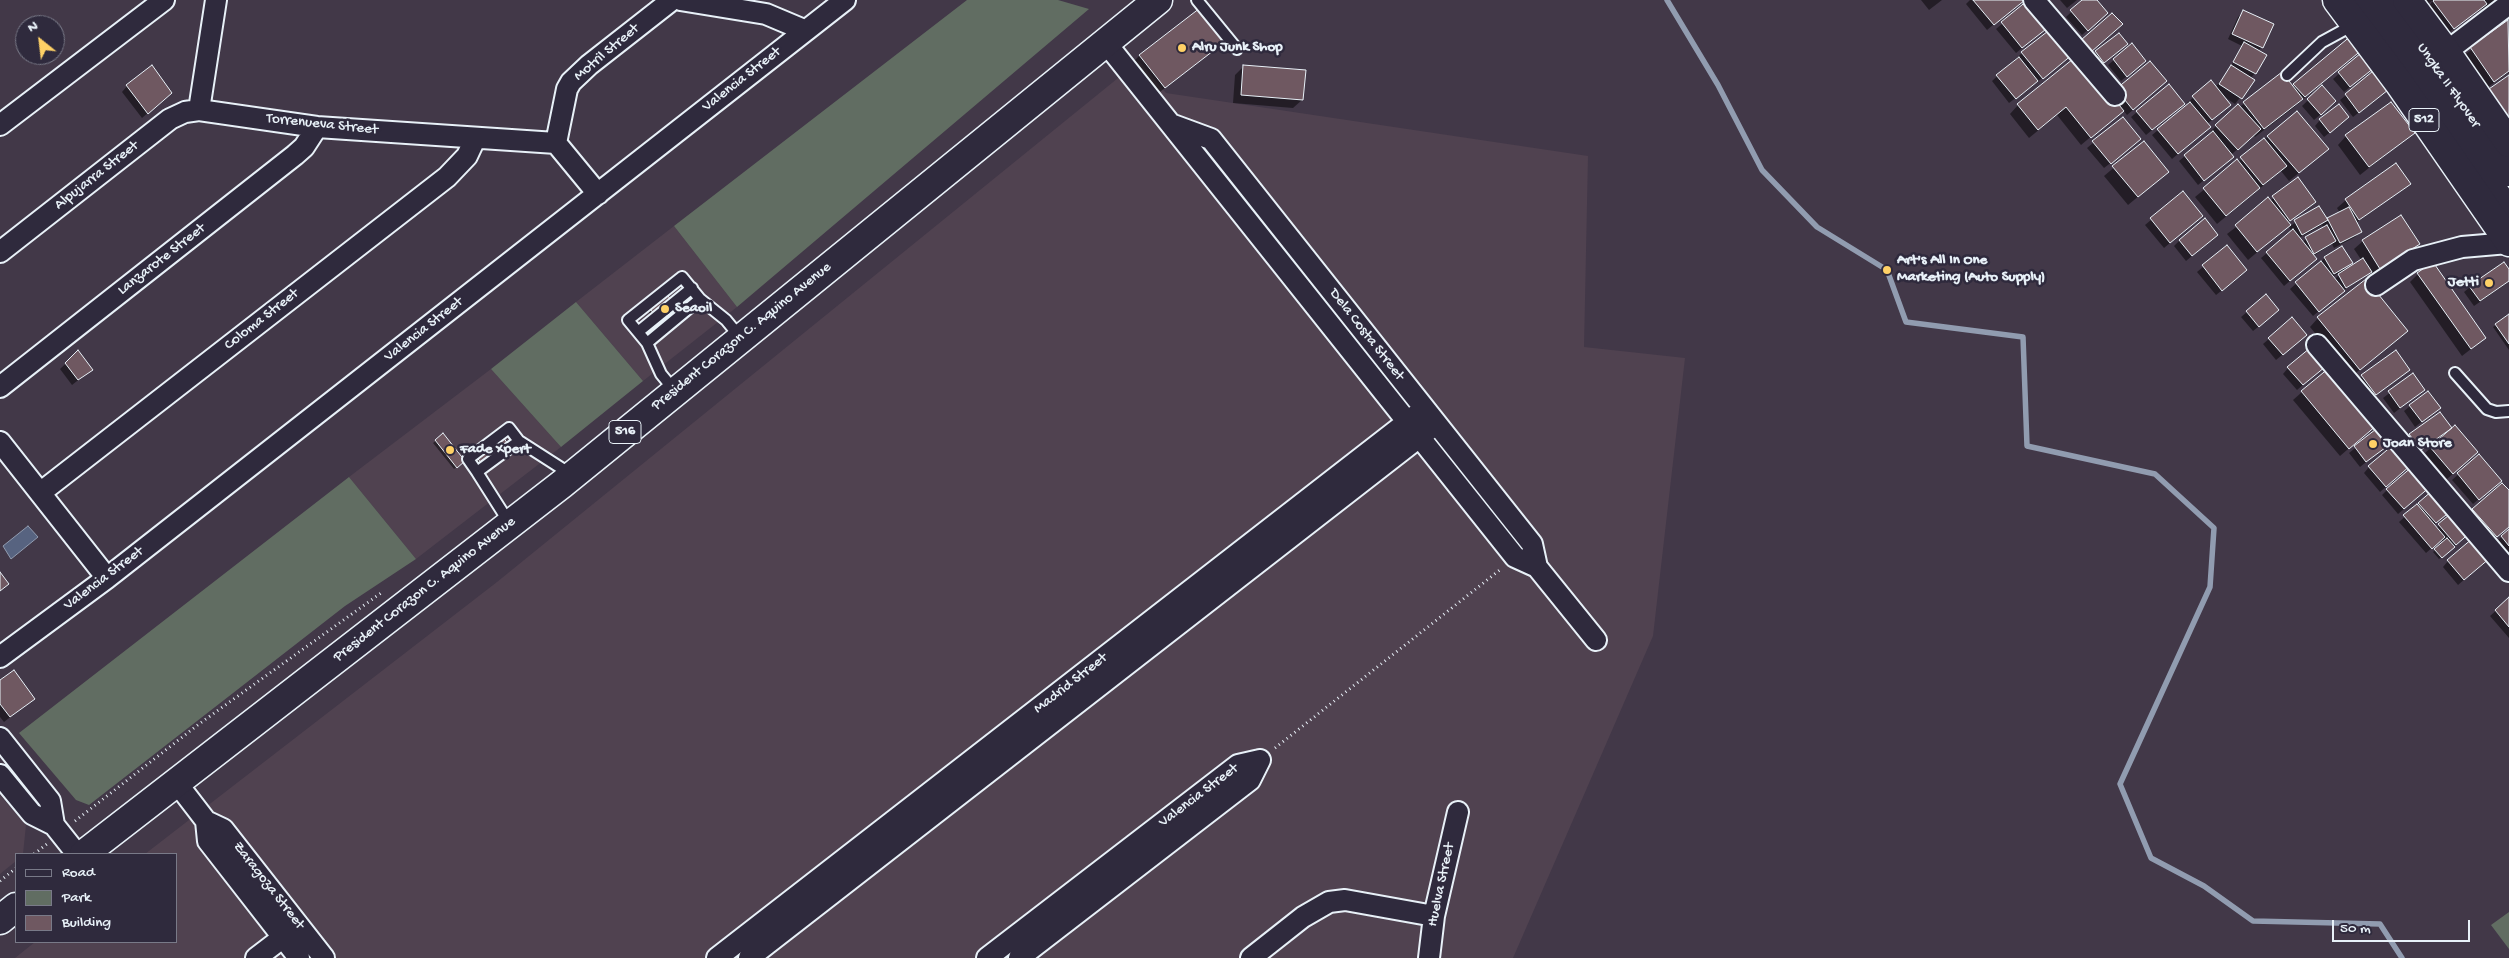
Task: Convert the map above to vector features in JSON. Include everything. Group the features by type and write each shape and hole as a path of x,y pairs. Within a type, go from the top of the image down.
{"main road":[{"name":"President Corazon C. Aquino Avenue","path":"85,853 511,525 1158,0"},
{"name":"512","path":"2337,0 2356,12 2509,242"},
{"name":"Ungka II Flyover","path":"2386,0 2509,172"},
{"path":"2407,0 2446,52 2509,144"},
{"name":"Ungka II Flyover","path":"2356,12 2406,65 2509,213"},
{"path":"0,920 15,908"}],"street":[{"path":"0,125 164,0"},
{"path":"199,110 216,0"},
{"name":"Motril Street","path":"556,143 567,89 572,82 589,65 672,0"},
{"path":"680,0 766,14 804,30"},
{"name":"Valencia Street","path":"0,657 107,578 598,194 804,30 845,0"},
{"path":"2034,0 2115,95"},
{"path":"2446,52 2509,4"},
{"name":"Dela Costa Street","path":"1106,43 1515,558 1537,567"},
{"name":"Torrenueva Street","path":"199,110 317,127 556,143"},
{"name":"Alpujarra Street","path":"0,252 170,119 185,112 199,110"},
{"name":"Dela Costa Street","path":"1172,125 1211,139 1532,544 1537,567 1596,640"},
{"name":"Lanzarote Street","path":"0,387 295,155 308,142 317,127"},
{"name":"Coloma Street","path":"40,493 447,177 467,156 475,139"},
{"path":"556,143 598,194"},
{"path":"2376,285 2382,279 2413,260 2462,247 2509,242"},
{"path":"2317,345 2509,571"},
{"name":"Madrid Street","path":"717,958 1430,417"},
{"name":"Madrid Street","path":"749,958 1413,430"},
{"path":"0,442 107,578"},
{"path":"0,738 50,801 58,829 76,853"},
{"name":"Valencia Street","path":"991,957 1238,765 1260,760"},
{"name":"Valencia Street","path":"1019,958 1250,780 1260,760"},
{"path":"0,775 32,814 58,829"},
{"name":"Zaragoza Street","path":"176,782 206,821 208,841 291,932 324,958"},
{"name":"Huelva Street","path":"1429,958 1434,916 1458,812"},
{"path":"1251,958 1304,917 1329,902 1345,900 1434,916"},
{"path":"256,958 291,932"},
{"name":"Zaragoza Street","path":"291,932 299,958"}],"lane":[{"path":"1203,2 1237,49"},
{"path":"2287,75 2356,12"},
{"path":"675,391 661,374 647,343 628,320 682,277 700,299 726,320 741,338"},
{"path":"638,332 692,288"},
{"path":"647,343 700,299"},
{"path":"2455,373 2487,409 2496,412 2509,412"},
{"path":"511,525 468,459 509,428 519,441 572,475"},
{"path":"477,472 519,441"}],"path":[{"path":"1260,760 1515,558"},
{"path":"35,853 58,829 199,724 382,592"},
{"path":"0,881 15,869"}],"shaded area":[{"path":"1139,61 1166,93 1588,156 1584,347 1685,358 1653,636 1513,958 15,958 34,943 178,943 178,853 146,853 497,582"},
{"path":"674,226 737,307 643,381 576,302"},
{"path":"491,369 561,447 416,559 349,477"},
{"path":"0,795 26,825 23,853 15,853 15,862 0,874"}],"green space":[{"path":"967,0 1058,0 1089,9 737,307 674,226"},
{"path":"576,302 643,381 561,447 491,369"},
{"path":"349,477 416,559 345,606 89,805 76,800 19,733"},
{"path":"2509,912 2509,949 2491,925"}],"water":[{"path":"28,526 38,537 11,559 3,546"}],"building":[{"path":"1973,0 2025,0 1994,25"},
{"path":"2028,0 2050,26 2022,48 2001,22"},
{"path":"2082,0 2097,0 2108,13 2088,31 2070,10"},
{"path":"2434,0 2484,0 2487,4 2454,29"},
{"name":"Alru Junk Shop","path":"1200,8 1226,41 1165,88 1139,55"},
{"path":"2243,10 2274,24 2263,48 2232,34"},
{"path":"2112,13 2123,24 2091,52 2081,40"},
{"path":"2508,20 2509,71 2494,82 2470,47"},
{"path":"2052,28 2073,54 2043,79 2021,52"},
{"path":"2119,33 2128,44 2104,63 2095,51"},
{"path":"2352,35 2363,49 2305,97 2293,84"},
{"path":"2244,42 2267,55 2256,74 2233,62"},
{"path":"2132,43 2146,61 2127,77 2113,59"},
{"path":"2361,53 2374,68 2350,87 2338,72"},
{"path":"2078,55 2124,111 2091,138 2066,107 2038,130 2017,104"},
{"path":"2019,57 2038,81 2016,99 1996,75"},
{"path":"2150,61 2167,81 2133,110 2116,89"},
{"path":"152,65 172,93 148,114 126,85"},
{"path":"1243,65 1306,70 1303,100 1241,95"},
{"path":"2231,65 2255,80 2242,99 2219,84"},
{"path":"2373,71 2388,90 2359,113 2345,94"},
{"path":"2282,72 2303,99 2264,129 2243,102"},
{"path":"2509,75 2509,123 2486,91"},
{"path":"2211,80 2231,105 2212,120 2192,96"},
{"path":"2169,84 2185,104 2152,130 2136,111"},
{"path":"2322,85 2336,101 2321,115 2307,99"},
{"path":"2190,102 2211,127 2178,154 2157,129"},
{"path":"2391,102 2415,133 2369,167 2345,135"},
{"path":"2238,104 2261,129 2238,150 2215,125"},
{"path":"2339,104 2349,117 2330,133 2319,119"},
{"path":"2297,111 2329,149 2299,173 2267,136"},
{"path":"2123,117 2141,139 2111,164 2092,141"},
{"path":"2213,131 2234,157 2204,181 2184,155"},
{"path":"2264,138 2287,166 2263,185 2240,157"},
{"path":"2144,141 2169,172 2138,197 2112,166"},
{"path":"2237,159 2260,188 2226,216 2203,188"},
{"path":"2396,163 2411,184 2359,220 2345,199"},
{"path":"2298,177 2316,202 2290,221 2272,196"},
{"path":"2183,191 2203,216 2170,243 2150,218"},
{"path":"2268,197 2291,225 2257,252 2235,225"},
{"path":"2319,206 2328,220 2302,235 2294,220"},
{"path":"2349,207 2362,232 2340,243 2327,218"},
{"path":"2401,215 2420,244 2380,269 2362,240"},
{"path":"2205,218 2218,235 2192,256 2179,240"},
{"path":"2327,225 2336,241 2314,254 2305,237"},
{"path":"2293,229 2317,259 2290,281 2266,252"},
{"path":"2227,245 2247,270 2222,291 2202,265"},
{"path":"2342,246 2353,263 2334,274 2324,257"},
{"path":"2363,258 2372,272 2346,288 2338,274"},
{"path":"2321,261 2345,291 2319,312 2295,282"},
{"path":"2433,262 2486,338 2471,349 2417,273"},
{"name":"Jetti","path":"2504,262 2509,269 2509,281 2480,301 2469,286"},
{"path":"2366,279 2408,331 2360,370 2317,317"},
{"name":"Seaoil","path":"661,288 685,316 668,330 644,302"},
{"path":"2266,294 2279,310 2259,327 2246,311"},
{"path":"2509,314 2509,344 2495,324"},
{"path":"2292,317 2307,335 2283,355 2268,338"},
{"path":"2310,348 2325,367 2303,385 2287,367"},
{"path":"78,350 93,370 78,380 65,363"},
{"path":"2396,350 2410,370 2376,395 2361,375"},
{"path":"2329,368 2377,425 2349,449 2301,391"},
{"path":"2413,373 2425,390 2400,408 2388,391"},
{"path":"2428,391 2441,408 2422,422 2409,405"},
{"path":"2440,412 2452,428 2421,450 2409,434"},
{"path":"2455,425 2478,452 2453,474 2430,447"},
{"name":"Joan Store","path":"2380,426 2393,442 2366,462 2354,446"},
{"path":"498,430 513,451 486,470 471,449"},
{"name":"Fade Xpert","path":"443,433 465,461 457,468 435,440"},
{"path":"2393,445 2411,465 2386,487 2368,466"},
{"path":"2479,454 2502,481 2479,500 2457,473"},
{"path":"2413,466 2431,486 2404,509 2386,489"},
{"path":"2502,483 2509,490 2509,527 2497,537 2472,509"},
{"path":"2433,490 2451,511 2436,523 2418,503"},
{"path":"2417,504 2445,537 2432,549 2403,515"},
{"path":"2454,511 2472,531 2456,545 2438,524"},
{"path":"2509,529 2509,546 2501,536"},
{"path":"2447,538 2455,547 2442,558 2434,549"},
{"path":"2473,538 2490,558 2464,580 2447,560"},
{"path":"0,572 9,584 0,591"},
{"path":"2509,597 2509,627 2495,610"},
{"path":"14,670 35,699 10,717 0,704 0,680"}],"waterway":[{"path":"1667,0 1718,85 1762,170 1817,227 1887,270 1906,322 2023,337 2027,446 2155,474 2214,528 2210,587 2120,784 2151,858 2204,886 2253,921 2380,924 2402,958"}],"place":[{"name":"Alru Junk Shop","path":"1182,48"},
{"name":"Art's All In One Marketing (Auto Supply)","path":"1887,270"},
{"name":"Jetti","path":"2489,283"},
{"name":"Seaoil","path":"665,309"},
{"name":"Joan Store","path":"2373,444"},
{"name":"Fade Xpert","path":"450,450"}]}
